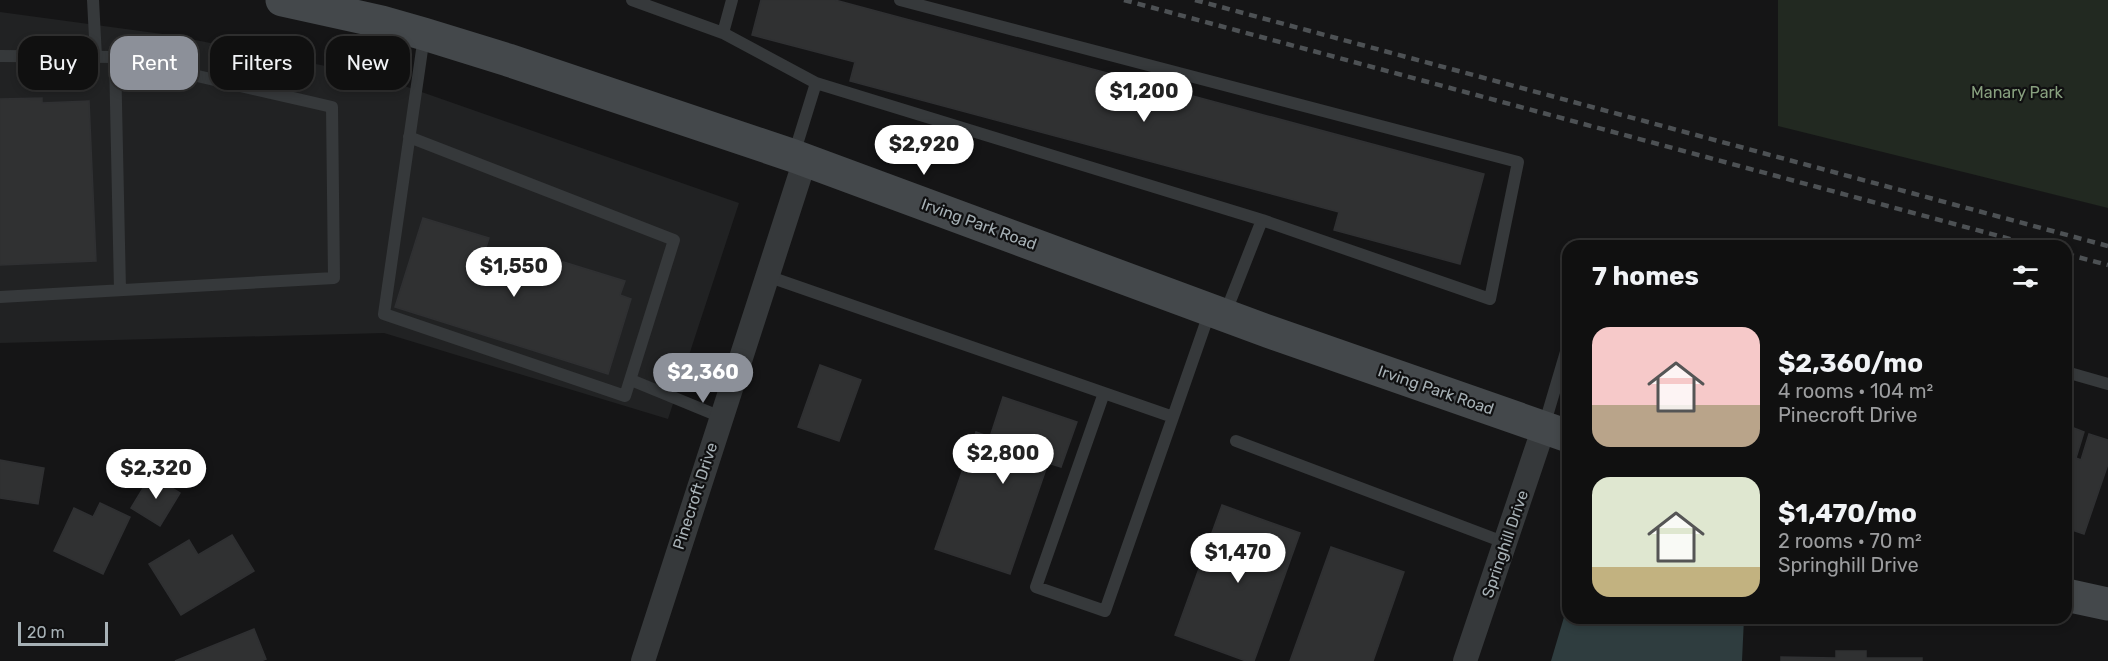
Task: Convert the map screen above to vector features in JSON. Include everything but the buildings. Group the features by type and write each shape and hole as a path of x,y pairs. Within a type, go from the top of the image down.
{"main road":[{"name":"Irving Park Road","path":"282,0 382,21 508,60 799,158 1270,333 1556,431"},
{"path":"2072,596 2108,604"}],"street":[{"name":"Pinecroft Drive","path":"643,661 767,276 799,158"},
{"name":"Springhill Drive","path":"1465,661 1506,543 1556,431"}],"lane":[{"path":"93,0 95,36"},
{"path":"632,0 723,33 816,83 1262,220 1490,299 1518,162 900,0"},
{"path":"723,33 732,0"},
{"path":"409,137 674,240 625,396 384,314 409,137 424,34"},
{"path":"0,56 18,56"},
{"path":"0,297 334,278 332,107 198,76"},
{"path":"799,158 816,83"},
{"path":"116,90 120,290"},
{"path":"1104,393 1036,587 1105,611 1173,417 1218,312 1262,220"},
{"path":"767,276 1173,417"},
{"path":"2072,374 2108,384"},
{"path":"631,380 721,417"},
{"path":"1556,431 1562,388"},
{"path":"1236,441 1506,543"}],"shaded area":[{"path":"0,12 175,36 110,36 110,90 198,90 198,41 210,43 210,90 314,90 314,64 326,66 326,90 410,90 410,88 739,203 668,419 384,333 0,343"},
{"path":"1562,624 1744,624 1742,661 1551,661"}],"green space":[{"name":"Manary Park","path":"1778,0 2108,0 2108,208 1778,126"}],"railway":[{"path":"1124,0 2014,240"},
{"path":"1195,0 2108,246"},
{"path":"2072,256 2108,265"}]}
